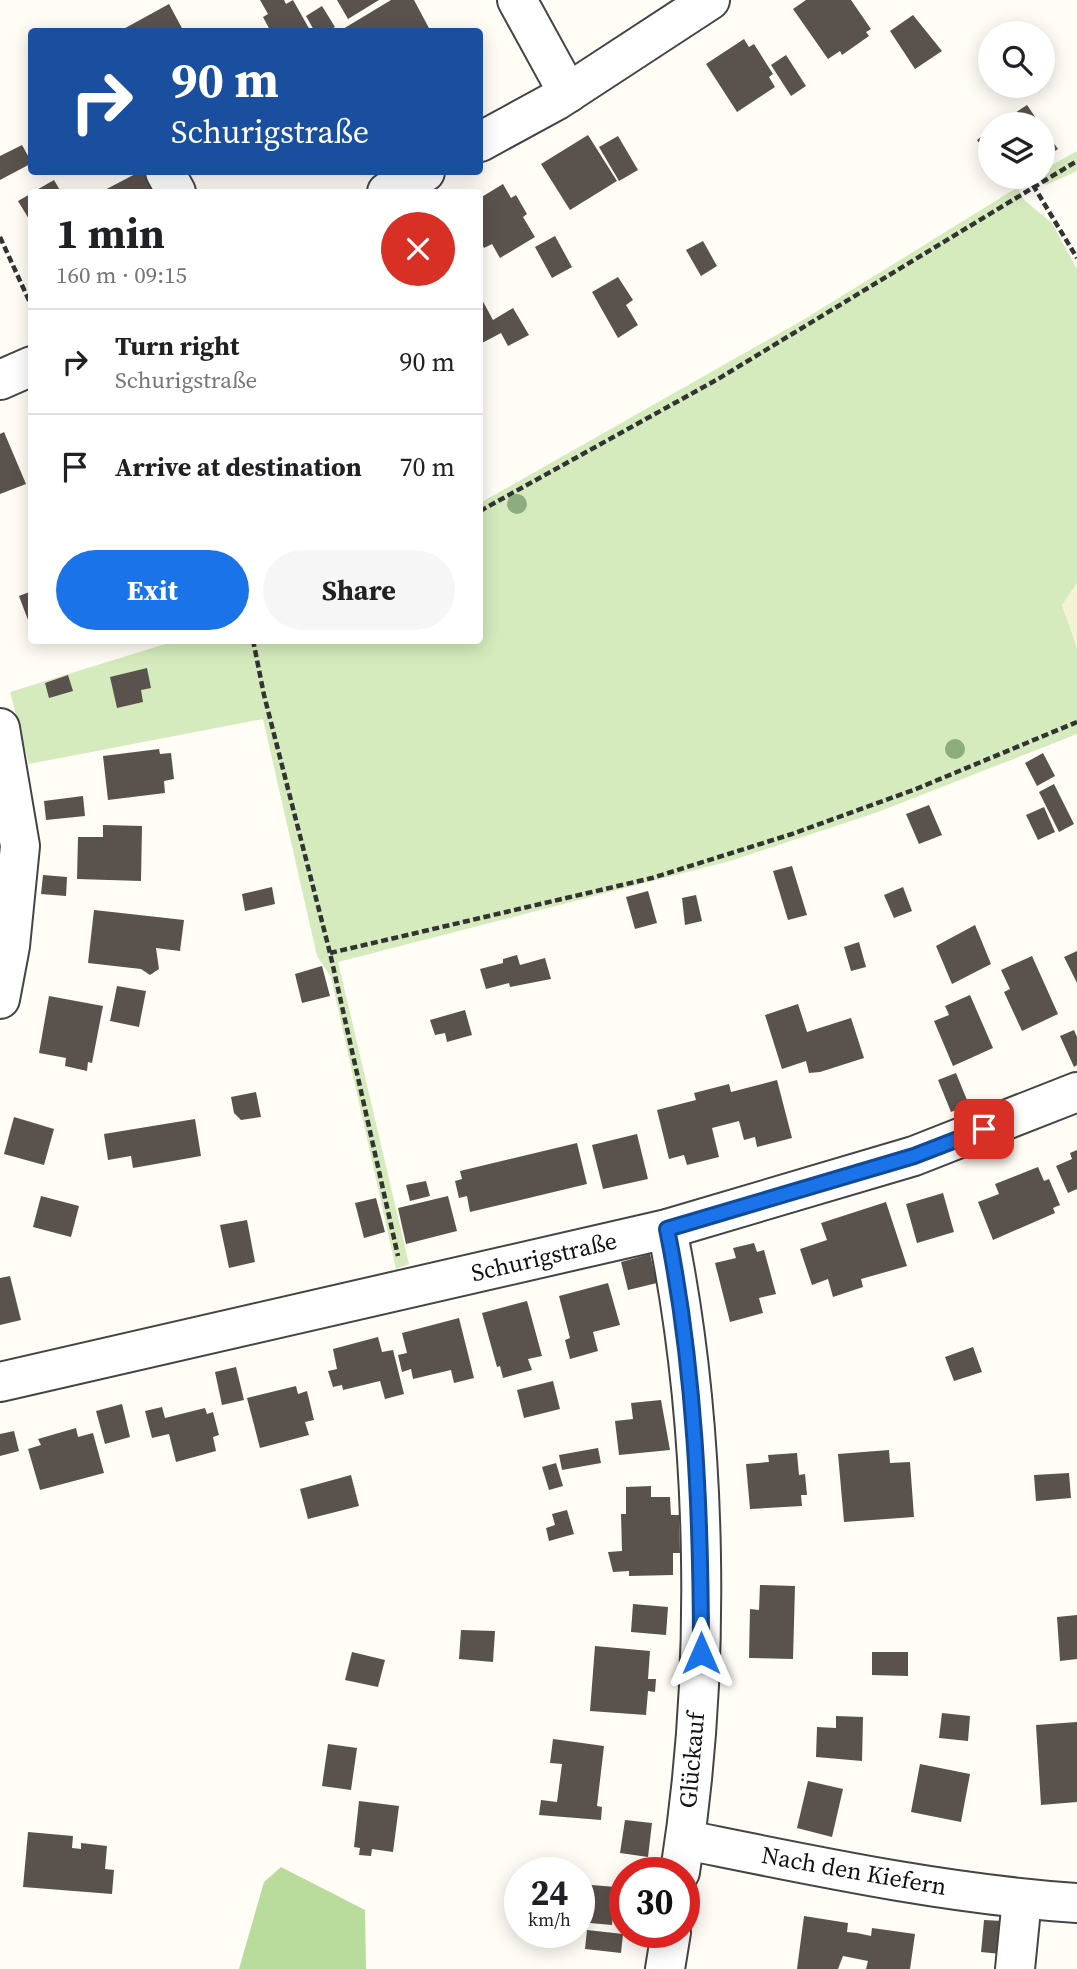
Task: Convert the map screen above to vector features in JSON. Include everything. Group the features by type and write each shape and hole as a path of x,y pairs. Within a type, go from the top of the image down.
{"street":[{"path":"517,0 568,93"},
{"path":"483,140 568,93 710,0"},
{"path":"393,189 419,175"},
{"path":"0,380 28,368"},
{"path":"0,728 20,846 10,946 0,999"},
{"name":"Schurigstraße","path":"0,1382 667,1229 914,1156 1077,1092"},
{"name":"Glückauf","path":"667,1229 683,1327 700,1523 701,1653 683,1856"},
{"name":"Nach den Kiefern","path":"683,1856 1022,1899 1077,1903"},
{"path":"1015,1969 1022,1899"},
{"path":"666,1969 669,1948"}],"path":[{"path":"1055,173 1077,161"},
{"path":"483,509 718,379 999,209 1027,189"},
{"path":"1035,189 1077,258"},
{"path":"0,237 28,298"},
{"path":"254,644 264,695 330,953 405,1290"},
{"path":"330,953 624,883 792,834 916,789 1077,722"}],"shaded area":[{"path":"1077,583 1077,648 1062,605"}],"green space":[{"path":"1077,151 1077,171 1055,181 1055,163"},
{"path":"1015,189 1019,189 1024,200 1052,223 1077,269 1077,583 1062,605 1077,648 1077,734 878,812 730,861 338,962 409,1264 396,1269 331,977 317,956 263,719 29,764 10,692 165,644 483,644 483,501 803,320"},
{"path":"281,1867 365,1910 366,1969 239,1969 264,1882"}],"building":[{"path":"260,0 284,0 286,4 293,0 309,28 269,28 263,17 268,14"},
{"path":"337,0 379,0 348,19"},
{"path":"391,0 414,0 429,28 345,28"},
{"path":"806,0 851,0 871,29 866,32 869,36 842,55 840,51 828,59 793,9"},
{"path":"169,4 182,28 125,28"},
{"path":"322,6 335,27 313,28 306,16"},
{"path":"913,15 942,51 915,69 890,31"},
{"path":"744,39 749,47 754,44 773,74 769,77 775,87 737,112 706,64"},
{"path":"786,55 806,86 791,96 771,65"},
{"path":"1027,105 1032,112 1016,112"},
{"path":"588,135 617,181 570,210 541,164"},
{"path":"618,136 638,170 619,181 599,147"},
{"path":"22,145 28,156 28,165 0,180 0,156"},
{"path":"133,175 155,175 163,189 107,189"},
{"path":"54,180 59,189 38,189"},
{"path":"503,184 511,198 516,195 527,214 523,217 535,237 500,258 492,244 484,248 483,196"},
{"path":"28,195 28,217 18,201"},
{"path":"555,236 572,267 552,278 535,247"},
{"path":"703,241 717,266 701,276 686,250"},
{"path":"618,277 633,300 626,305 638,325 618,338 592,292"},
{"path":"483,302 493,320 513,308 529,335 508,346 501,333 483,342"},
{"path":"4,432 26,484 0,494 0,434"},
{"path":"28,593 28,620 19,596"},
{"path":"147,668 151,688 141,690 143,702 117,708 110,677"},
{"path":"68,675 73,691 49,698 45,683"},
{"path":"159,749 160,754 171,753 174,779 164,781 165,793 108,800 103,756"},
{"path":"1043,753 1055,776 1037,786 1025,763"},
{"path":"1054,784 1074,824 1059,832 1039,792"},
{"path":"83,796 85,816 46,820 44,801"},
{"path":"929,805 942,835 919,844 906,814"},
{"path":"1044,807 1055,832 1038,840 1026,815"},
{"path":"103,825 142,826 141,881 77,879 78,837 103,837"},
{"path":"792,866 807,915 788,920 773,871"},
{"path":"43,875 67,877 66,896 41,894"},
{"path":"272,887 275,904 245,911 242,894"},
{"path":"903,887 912,911 894,918 884,895"},
{"path":"648,891 657,923 635,929 626,897"},
{"path":"696,895 702,921 685,925 682,898"},
{"path":"94,910 184,920 180,951 156,948 159,969 150,975 141,969 88,963"},
{"path":"975,925 991,964 952,984 936,946"},
{"path":"859,942 866,967 851,971 844,947"},
{"path":"1077,951 1077,983 1064,957"},
{"path":"517,955 520,965 545,958 551,979 510,987 509,983 486,989 480,969 503,963 503,959"},
{"path":"1032,956 1058,1014 1022,1031 1004,992 1010,989 1001,970"},
{"path":"322,966 330,996 302,1003 295,974"},
{"path":"117,986 146,991 139,1027 110,1021"},
{"path":"970,995 993,1048 953,1066 934,1021 949,1015 945,1006"},
{"path":"49,996 103,1006 92,1063 88,1062 87,1071 65,1066 66,1058 39,1053"},
{"path":"798,1004 807,1032 851,1018 864,1058 820,1072 809,1073 806,1061 782,1069 765,1015"},
{"path":"465,1010 472,1035 447,1042 445,1033 435,1035 430,1020"},
{"path":"1074,1030 1077,1037 1077,1065 1074,1067 1060,1036"},
{"path":"956,1073 969,1105 951,1112 938,1080"},
{"path":"777,1080 792,1138 757,1147 755,1137 744,1140 739,1121 712,1128 719,1157 687,1165 684,1155 669,1159 657,1110 696,1100 694,1093 729,1084 731,1092"},
{"path":"256,1092 261,1117 241,1120 234,1113 231,1097"},
{"path":"14,1117 54,1129 44,1165 4,1154"},
{"path":"195,1119 201,1156 133,1168 131,1156 108,1160 104,1134"},
{"path":"637,1134 648,1179 603,1189 592,1145"},
{"path":"577,1143 587,1184 470,1212 467,1196 459,1198 455,1181 462,1179 460,1171"},
{"path":"1077,1150 1077,1189 1068,1193 1056,1166 1072,1159 1070,1153"},
{"path":"1038,1167 1044,1181 1049,1179 1060,1205 1053,1208 1055,1213 993,1240 978,1202 999,1194 995,1184"},
{"path":"426,1181 430,1196 410,1201 406,1185"},
{"path":"943,1193 954,1232 917,1243 906,1204"},
{"path":"41,1196 79,1206 71,1237 33,1227"},
{"path":"448,1196 457,1231 406,1244 398,1208"},
{"path":"376,1198 385,1232 364,1238 355,1203"},
{"path":"886,1202 907,1266 861,1279 863,1287 833,1297 828,1279 812,1285 800,1249 827,1240 821,1223"},
{"path":"247,1220 255,1262 229,1268 220,1225"},
{"path":"754,1243 757,1252 764,1250 776,1294 759,1298 763,1313 730,1322 715,1263 736,1258 733,1248"},
{"path":"650,1254 657,1283 628,1290 621,1262"},
{"path":"10,1276 21,1320 0,1325 0,1278"},
{"path":"608,1283 620,1325 593,1332 598,1351 570,1359 565,1340 570,1338 559,1296"},
{"path":"527,1301 542,1356 528,1359 532,1370 503,1378 500,1366 497,1367 482,1313"},
{"path":"459,1318 474,1378 454,1383 451,1370 413,1379 411,1369 402,1372 398,1355 407,1353 402,1333"},
{"path":"378,1337 382,1352 393,1350 404,1394 385,1399 380,1381 343,1390 342,1385 333,1387 328,1371 337,1369 333,1349"},
{"path":"973,1347 982,1372 954,1381 945,1357"},
{"path":"236,1367 244,1400 222,1405 215,1372"},
{"path":"553,1381 560,1409 524,1418 517,1390"},
{"path":"296,1386 298,1394 307,1391 314,1420 305,1422 309,1435 260,1448 247,1398"},
{"path":"661,1400 670,1450 619,1455 615,1421 633,1419 631,1403"},
{"path":"122,1404 130,1437 105,1444 96,1411"},
{"path":"162,1407 165,1418 205,1408 207,1414 213,1412 219,1435 213,1437 216,1451 176,1462 169,1434 152,1438 145,1411"},
{"path":"76,1428 78,1437 93,1433 104,1473 40,1490 28,1449 41,1445 38,1439"},
{"path":"14,1431 19,1451 0,1456 0,1434"},
{"path":"598,1448 601,1463 562,1470 559,1455"},
{"path":"889,1450 890,1463 910,1462 914,1517 844,1522 838,1454"},
{"path":"797,1453 799,1475 805,1474 807,1495 801,1495 802,1506 750,1509 746,1464 769,1462 768,1455"},
{"path":"556,1463 563,1486 549,1490 542,1467"},
{"path":"1069,1473 1071,1498 1036,1501 1034,1475"},
{"path":"351,1475 359,1506 308,1519 300,1489"},
{"path":"651,1486 651,1497 670,1497 671,1515 679,1515 680,1553 673,1553 673,1575 629,1576 629,1571 613,1572 608,1552 622,1551 621,1514 626,1514 626,1487"},
{"path":"567,1510 574,1534 549,1541 546,1528 555,1525 552,1514"},
{"path":"760,1585 795,1586 793,1659 749,1658 750,1609 759,1610"},
{"path":"633,1604 668,1607 666,1635 631,1632"},
{"path":"1077,1615 1077,1659 1060,1661 1057,1617"},
{"path":"461,1630 495,1631 493,1662 459,1659"},
{"path":"595,1646 650,1651 648,1679 656,1679 655,1692 648,1691 646,1715 590,1711"},
{"path":"352,1652 385,1660 378,1687 345,1680"},
{"path":"872,1652 908,1652 908,1676 872,1675"},
{"path":"942,1713 970,1716 968,1741 939,1738"},
{"path":"836,1716 863,1717 862,1761 816,1757 817,1727 836,1728"},
{"path":"1077,1722 1077,1802 1041,1805 1036,1725"},
{"path":"553,1739 604,1746 597,1806 602,1807 601,1820 539,1815 541,1800 557,1802 562,1764 550,1763"},
{"path":"328,1744 357,1748 351,1790 322,1786"},
{"path":"920,1764 970,1774 961,1822 911,1812"},
{"path":"808,1781 843,1789 832,1837 797,1828"},
{"path":"359,1801 399,1806 393,1852 372,1849 371,1856 359,1855 360,1848 354,1847"},
{"path":"625,1820 652,1823 648,1857 620,1853"},
{"path":"28,1832 73,1836 72,1848 81,1849 81,1843 107,1846 105,1869 114,1870 112,1894 23,1887"},
{"path":"595,1885 609,1886 609,1925 595,1923"},
{"path":"804,1916 848,1923 847,1932 871,1936 872,1928 915,1934 910,1969 866,1969 868,1961 843,1956 838,1969 797,1969"},
{"path":"984,1920 1003,1921 1001,1954 981,1952"},
{"path":"595,1931 609,1932 609,1948 622,1948 621,1953 585,1949 595,1948"}],"route":[{"path":"701,1653 700,1523 683,1327 667,1229 914,1156 984,1129"}]}
